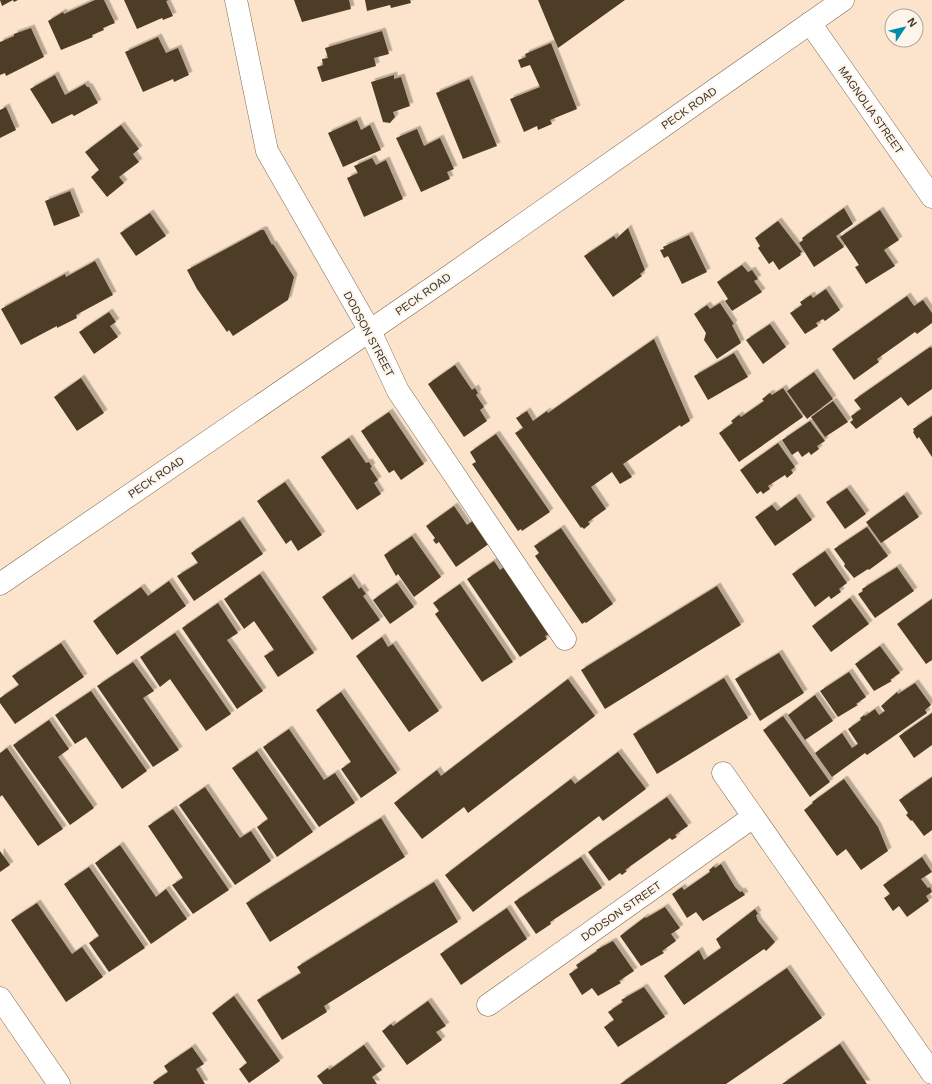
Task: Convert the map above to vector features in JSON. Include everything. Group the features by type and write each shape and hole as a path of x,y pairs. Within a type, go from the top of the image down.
{"street":[{"name":"DODSON STREET","path":"236,0 267,151 370,331 398,391 565,639"},
{"name":"PECK ROAD","path":"0,584 370,331 843,0"},
{"name":"MAGNOLIA STREET","path":"810,23 932,197"},
{"path":"723,773 932,1074"},
{"name":"DODSON STREET","path":"488,1006 753,817"},
{"path":"0,998 59,1084"}],"building":[{"path":"0,0 13,0 2,6"},
{"path":"95,0 104,0 115,23 92,35 93,37 61,50 48,21 63,12 64,14"},
{"path":"124,0 169,0 166,1 173,16 163,20 162,18 137,29"},
{"path":"294,0 349,0 351,9 302,22"},
{"path":"365,0 410,0 411,3 391,8 390,5 367,11"},
{"path":"538,0 625,0 558,48"},
{"path":"31,28 44,57 6,76 5,73 0,75 0,42 14,36 14,34"},
{"path":"382,31 389,54 374,58 376,66 322,82 317,67 323,65 322,59 328,58 325,48"},
{"path":"158,37 166,53 178,48 189,75 174,82 173,79 143,92 125,52"},
{"path":"551,43 577,109 550,120 552,124 538,130 537,126 524,132 510,99 540,87 530,65 521,68 518,60 526,57 525,54"},
{"path":"55,75 65,95 85,84 89,87 98,103 74,116 72,114 52,124 30,89"},
{"path":"394,75 394,79 401,77 410,106 393,112 395,117 390,123 383,122 371,82"},
{"path":"469,79 497,146 463,159 436,93"},
{"path":"6,107 16,130 0,138 0,110"},
{"path":"357,120 361,130 370,125 381,150 343,167 328,133"},
{"path":"121,125 139,149 133,154 139,162 119,177 124,183 107,197 91,177 99,170 85,152"},
{"path":"417,129 424,146 440,138 454,169 447,172 450,179 421,192 396,138"},
{"path":"372,158 376,165 386,160 403,199 364,217 347,178 358,173 354,166"},
{"path":"70,191 80,216 54,226 45,201"},
{"path":"844,208 853,224 836,236 844,247 814,267 799,243 803,240 802,238"},
{"path":"880,210 899,240 884,250 895,266 866,284 855,267 859,265 840,237"},
{"path":"150,213 166,236 136,256 120,233"},
{"path":"778,221 802,252 800,253 801,255 779,270 773,261 769,264 758,248 760,246 755,238"},
{"path":"628,228 645,270 640,274 642,276 613,297 584,256 614,236 616,239"},
{"path":"261,230 264,230 272,245 273,244 294,277 288,300 233,336 229,330 227,332 197,289 187,270"},
{"path":"689,235 707,272 682,284 668,256 664,258 660,250 664,249 663,247"},
{"path":"95,261 113,295 76,315 77,318 57,328 57,326 21,345 1,309 65,274 66,277"},
{"path":"742,265 748,272 752,270 758,279 754,281 762,292 732,311 725,301 728,299 717,282"},
{"path":"826,289 840,310 825,321 823,319 816,323 818,326 805,334 790,313 802,305 800,302 811,295 813,298"},
{"path":"907,296 914,306 923,300 932,313 932,323 917,334 915,332 877,359 879,362 854,380 832,349"},
{"path":"720,303 734,324 732,325 741,343 717,359 704,340 706,333 694,314 707,305 710,309"},
{"path":"109,312 116,322 110,326 118,337 94,354 79,332"},
{"path":"770,324 786,347 763,364 746,340"},
{"path":"654,339 690,421 681,427 680,425 623,464 632,477 620,484 612,472 591,487 606,509 588,522 590,524 584,529 582,527 581,528 515,433 523,428 516,418 527,411 533,421 547,411 548,413"},
{"path":"930,347 932,348 932,389 908,406 901,397 856,429 850,422 853,420 851,416 861,409 854,400"},
{"path":"734,353 748,377 708,400 694,376"},
{"path":"455,365 472,390 475,388 478,393 476,395 484,407 480,410 487,421 464,437 428,384"},
{"path":"814,372 833,399 807,419 787,391"},
{"path":"81,378 104,413 77,431 54,397"},
{"path":"783,388 803,417 739,462 719,433 733,423 731,421 739,415 741,417 764,401 762,399 770,393 772,395"},
{"path":"833,401 848,422 825,437 811,417"},
{"path":"389,412 424,464 401,480 394,470 389,473 361,431"},
{"path":"932,416 932,457 919,437 917,439 913,429"},
{"path":"810,421 825,441 817,446 819,449 811,455 809,452 802,457 798,451 792,455 782,440"},
{"path":"496,434 550,512 522,531 521,529 518,531 472,464 476,462 470,452"},
{"path":"349,438 366,463 369,462 372,467 370,468 378,480 374,483 381,494 357,510 321,457"},
{"path":"778,443 795,467 791,470 793,473 787,478 785,475 768,486 770,489 763,494 761,491 757,494 740,470"},
{"path":"285,482 322,535 298,551 291,540 286,544 257,501"},
{"path":"847,488 866,514 845,529 826,502"},
{"path":"904,495 919,517 881,543 866,522"},
{"path":"796,497 812,520 775,546 755,517 772,505 777,511"},
{"path":"454,506 467,525 477,518 493,541 456,567 439,542 436,544 433,540 435,538 426,526"},
{"path":"240,520 263,554 194,601 177,576 198,563 191,553"},
{"path":"867,527 888,556 869,570 868,569 854,578 844,566 845,564 834,549"},
{"path":"561,528 613,604 586,623 585,622 582,624 535,556 539,553 534,546"},
{"path":"412,536 441,577 414,597 398,574 396,576 384,555"},
{"path":"825,551 847,583 839,589 841,592 831,599 829,596 815,607 792,574"},
{"path":"494,561 500,570 504,567 549,634 545,636 547,639 520,657 467,579"},
{"path":"897,567 914,591 875,618 858,594 863,591 862,589"},
{"path":"260,574 314,653 278,677 264,656 274,650 254,621 244,629 224,599"},
{"path":"351,577 359,589 361,587 366,594 363,596 380,620 352,640 322,597"},
{"path":"169,581 186,606 117,655 93,621 141,587 148,596"},
{"path":"397,583 414,607 390,624 373,600"},
{"path":"460,584 513,662 482,682 435,614 439,611 433,603"},
{"path":"717,586 741,625 605,709 581,670"},
{"path":"850,598 869,624 831,652 812,626"},
{"path":"932,599 932,660 926,664 897,624"},
{"path":"218,603 238,633 227,640 263,691 237,709 182,628"},
{"path":"175,633 231,714 206,731 170,679 160,687 140,657"},
{"path":"382,637 388,647 393,644 439,711 409,732 356,656"},
{"path":"61,643 84,677 15,724 0,703 0,698 19,685 12,676"},
{"path":"880,646 900,673 890,680 892,681 874,691 855,664"},
{"path":"779,653 804,693 760,721 735,679"},
{"path":"133,662 154,691 143,698 179,750 153,767 97,686"},
{"path":"849,672 866,697 856,704 858,705 838,717 820,691"},
{"path":"724,678 748,718 657,774 633,734"},
{"path":"568,679 595,716 468,813 464,807 422,839 394,803 437,770 441,776"},
{"path":"915,683 931,705 925,710 927,713 867,755 865,753 832,777 815,753 842,733 852,748 858,744 848,729 861,720 860,718 864,715 865,716 875,709 879,715 885,711 881,706 897,692 898,694"},
{"path":"91,691 147,771 122,789 86,737 75,744 55,715"},
{"path":"341,692 397,773 361,798 341,769 351,762 316,710"},
{"path":"815,695 833,721 805,740 788,715"},
{"path":"932,713 932,745 914,758 899,736"},
{"path":"783,716 830,782 810,797 763,730"},
{"path":"49,720 69,749 58,757 94,808 70,825 13,745"},
{"path":"289,729 324,780 335,773 355,803 319,827 263,747"},
{"path":"7,748 63,829 38,846 2,795 0,797 0,753"},
{"path":"257,751 313,832 277,857 257,827 268,819 232,768"},
{"path":"618,752 646,789 603,821 599,816 473,912 445,875 571,779 575,784"},
{"path":"932,777 932,830 924,836 912,820 911,821 906,815 908,813 899,800"},
{"path":"844,779 878,827 888,851 861,870 846,849 837,856 804,810 813,803 812,802"},
{"path":"205,787 240,838 251,831 271,861 235,885 179,805"},
{"path":"667,797 688,826 675,835 677,837 672,840 670,838 625,870 627,871 622,875 620,873 609,881 588,852"},
{"path":"173,809 229,890 193,914 172,885 183,878 148,826"},
{"path":"381,818 405,857 270,942 246,903"},
{"path":"120,845 156,897 166,889 187,919 151,944 95,863"},
{"path":"0,851 10,865 0,872"},
{"path":"581,857 602,888 550,922 551,924 536,934 514,902"},
{"path":"922,857 932,872 921,879 928,888 930,887 932,892 926,896 929,901 907,917 899,906 893,911 884,898 890,894 883,885"},
{"path":"721,864 735,887 740,892 742,891 745,895 703,921 696,912 687,918 672,894 682,887 684,890 710,872 709,870 714,866 715,868"},
{"path":"89,867 145,948 109,972 89,943 99,936 64,884"},
{"path":"434,882 458,922 324,1006 327,1012 282,1040 257,1000 301,973 297,967"},
{"path":"37,903 72,954 82,947 103,977 66,1002 11,920"},
{"path":"665,907 680,928 671,934 676,941 662,951 664,953 641,966 620,936 645,917 646,918"},
{"path":"507,908 527,939 461,985 440,954"},
{"path":"755,909 758,914 756,915 758,921 775,942 766,951 764,949 684,1005 664,976 699,950 704,960 721,948 716,939"},
{"path":"613,941 634,971 619,981 621,983 598,996 592,988 582,995 569,974 578,968 576,965 597,951 596,950"},
{"path":"787,968 822,1018 726,1084 620,1084"},
{"path":"644,987 665,1017 618,1047 604,1027 614,1020 608,1012 623,1002 621,1000"},
{"path":"234,996 280,1061 249,1083 239,1069 247,1063 212,1013"},
{"path":"428,1001 446,1026 436,1032 442,1040 407,1065 382,1031 391,1024 393,1026"},
{"path":"840,1044 867,1084 782,1084"},
{"path":"364,1045 382,1070 372,1077 377,1084 323,1084 317,1076 328,1068 329,1070"},
{"path":"192,1047 204,1064 196,1069 205,1084 154,1084 153,1082 168,1072 164,1066"}]}
